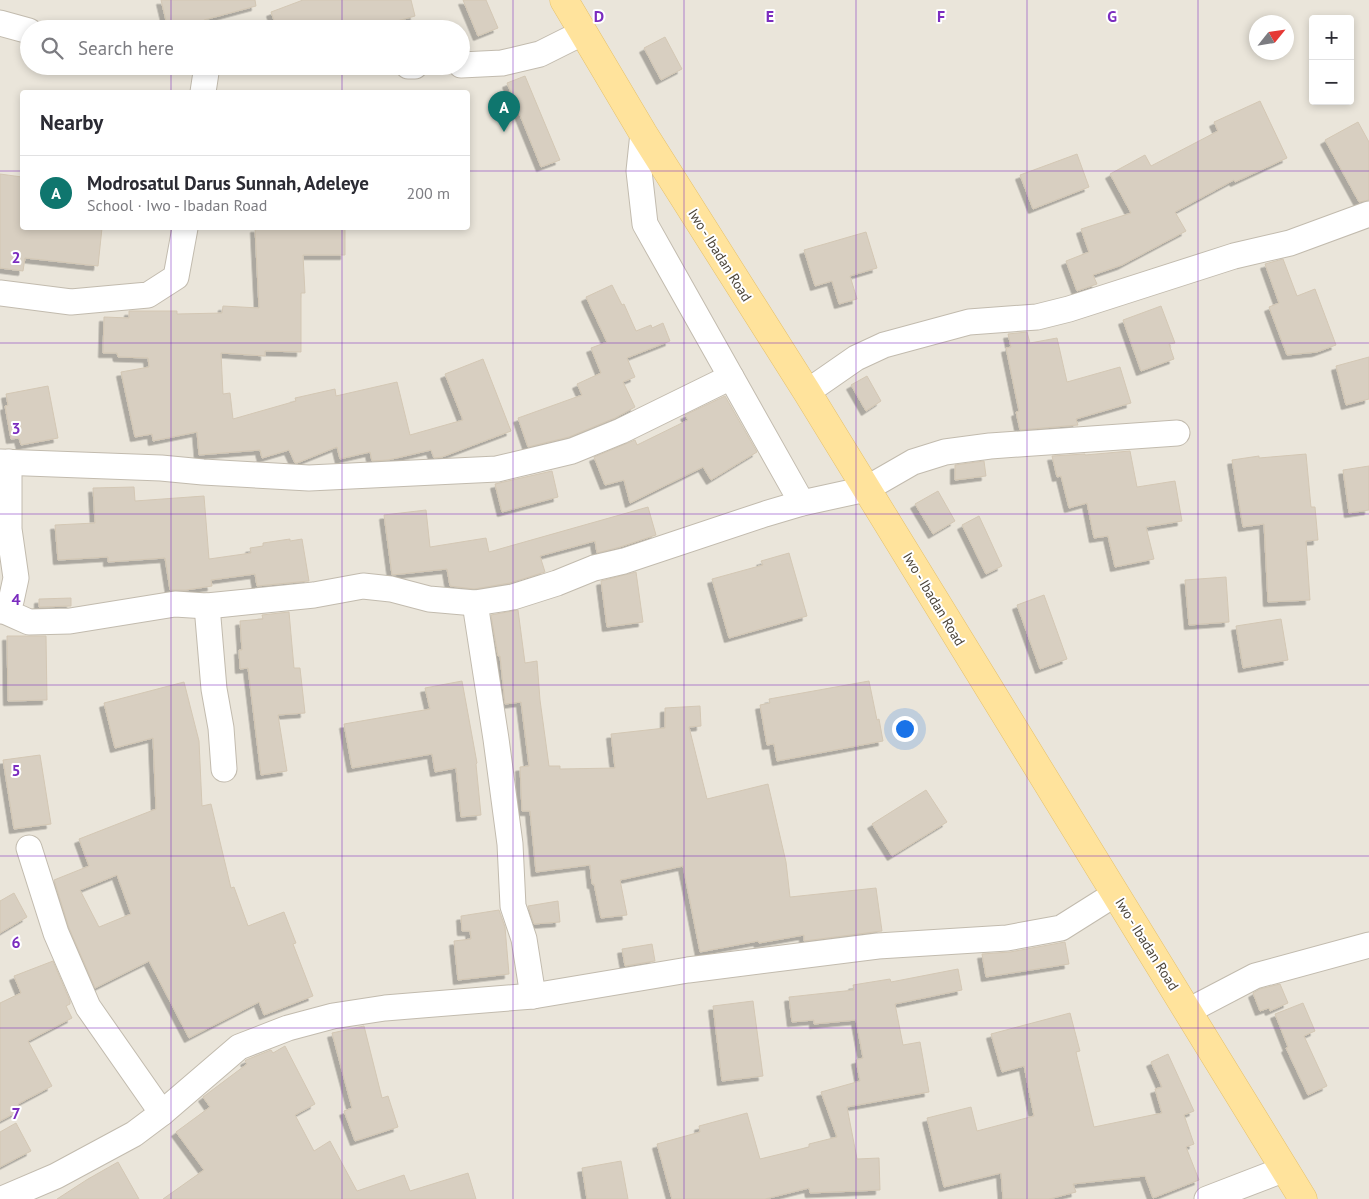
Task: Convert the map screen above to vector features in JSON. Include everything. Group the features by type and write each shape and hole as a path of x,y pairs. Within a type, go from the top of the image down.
{"main road":[{"name":"Iwo - Ibadan Road","path":"564,0 643,133 807,392 1303,1199"}],"street":[{"path":"0,23 20,28"},
{"path":"470,65 502,63 540,54 582,33"},
{"path":"203,90 206,75"},
{"path":"643,133 639,171 645,224 802,503"},
{"path":"807,392 856,358 884,345 969,322 1037,317 1069,309 1234,256 1290,243 1369,214"},
{"path":"0,293 71,302 148,295 176,277 185,230"},
{"path":"731,377 621,431 572,451 497,470 309,478 161,468 5,462 9,529 16,578 12,601 1,610 29,622 70,621 174,604 207,606 314,595 363,586 391,589 429,600 475,603 522,594 557,583 594,568 624,561 802,503 866,489 913,462 945,452 990,446 1177,433"},
{"path":"475,603 510,844 513,906 524,939 533,996"},
{"path":"207,606 214,689 221,728 224,769"},
{"path":"29,848 56,933 88,1007 162,1113"},
{"path":"2,1199 56,1176 134,1134 162,1113 239,1047 288,1028 333,1016 385,1008 533,996 688,970 878,946 1007,938 1061,928 1116,894"},
{"path":"1188,1011 1255,976 1369,945"},
{"path":"1207,1199 1284,1169"}],"shaded area":[{"path":"0,0 1369,0 1369,1199 0,1199"}],"building":[{"path":"161,0 255,0 256,6 204,20 166,20"},
{"path":"303,0 411,0 415,16 401,20 274,20 271,12"},
{"path":"463,0 486,0 498,28 478,36"},
{"path":"665,37 682,69 661,80 644,48"},
{"path":"525,76 560,160 541,167 507,83"},
{"path":"1260,101 1287,158 1235,182 1234,180 1175,212 1186,231 1122,265 1093,275 1097,284 1077,291 1066,261 1089,252 1081,229 1131,213 1110,174 1145,155 1151,166 1218,131 1214,122"},
{"path":"1358,122 1369,142 1369,200 1359,202 1325,140"},
{"path":"1077,154 1089,187 1033,209 1020,175"},
{"path":"0,174 20,177 20,230 102,230 98,266 25,258 23,271 0,268"},
{"path":"255,230 345,230 345,255 303,255 305,293 301,293 301,352 265,351 265,356 221,353 223,394 230,393 233,419 296,401 295,398 335,389 336,396 397,382 410,435 463,420 445,374 483,359 511,431 442,457 434,458 431,450 388,460 372,461 370,452 340,459 337,447 297,463 295,463 289,450 262,458 260,450 199,455 197,432 153,441 152,434 135,437 121,372 149,367 148,358 118,357 117,353 103,353 104,317 129,318 129,311 177,311 177,314 222,313 223,306 259,308"},
{"path":"866,232 877,268 850,276 857,299 839,304 832,281 815,286 804,250"},
{"path":"1283,259 1297,296 1315,289 1336,345 1317,352 1287,355 1269,307 1279,303 1265,264"},
{"path":"612,285 622,305 624,304 636,331 651,325 652,328 663,323 670,341 627,358 635,377 623,382 635,407 615,418 569,437 528,447 518,418 582,395 577,384 601,373 591,348 607,342 586,297"},
{"path":"1161,306 1175,343 1169,344 1174,359 1141,371 1123,320"},
{"path":"1027,332 1030,343 1057,338 1067,382 1120,367 1131,403 1076,419 1078,425 1020,430 1016,412 1019,411 1006,348 1011,347 1008,334"},
{"path":"1369,357 1369,399 1346,405 1336,366"},
{"path":"867,376 881,401 866,411 851,385"},
{"path":"48,386 58,438 21,445 19,438 11,439 5,406 8,405 6,394"},
{"path":"725,396 757,452 711,480 703,467 630,503 624,480 605,485 594,457 635,440 637,445 688,420 685,415"},
{"path":"1130,451 1137,487 1175,481 1182,521 1146,527 1154,559 1115,567 1108,536 1094,538 1087,503 1069,508 1061,476 1057,477 1052,456"},
{"path":"1306,454 1311,507 1315,507 1318,540 1306,541 1310,600 1268,602 1264,524 1243,527 1232,460 1259,456 1259,458"},
{"path":"984,461 986,476 955,480 955,465"},
{"path":"1369,466 1369,510 1349,513 1343,470"},
{"path":"552,471 558,497 502,512 495,484"},
{"path":"134,487 135,501 204,496 209,559 251,553 250,548 263,546 263,543 302,539 309,581 257,586 255,574 211,580 212,586 186,590 170,590 165,558 108,562 108,557 58,560 55,525 95,523 93,488"},
{"path":"938,491 955,521 933,534 915,504"},
{"path":"648,507 656,535 597,553 595,541 540,556 545,572 510,583 474,589 450,586 447,569 392,575 384,515 426,510 430,547 486,538 489,552"},
{"path":"979,516 1002,566 986,574 962,525"},
{"path":"789,553 807,616 729,638 712,579 763,565 761,561"},
{"path":"636,572 643,622 607,627 601,581"},
{"path":"1226,577 1229,622 1189,625 1185,580"},
{"path":"1044,595 1067,659 1040,669 1017,605"},
{"path":"71,598 71,606 39,607 39,599"},
{"path":"518,610 525,663 537,661 549,766 560,766 560,769 615,768 611,734 665,728 665,708 700,706 701,726 689,727 707,799 768,784 786,862 790,897 876,888 882,931 804,941 804,935 700,952 683,866 620,880 627,915 601,918 594,884 592,884 590,865 536,872 530,811 522,811 520,767 529,766 521,702 505,704 500,656 498,656 491,615"},
{"path":"289,612 294,668 300,668 305,713 278,715 287,771 261,775 248,668 240,669 239,650 242,650 240,621 263,619 262,615"},
{"path":"1281,619 1288,660 1243,668 1236,626"},
{"path":"7,636 46,636 47,700 8,701"},
{"path":"462,681 477,763 481,815 461,817 456,768 435,772 432,754 352,768 344,724 430,709 425,688"},
{"path":"869,681 883,741 777,761 774,744 767,745 760,705 770,703 769,699"},
{"path":"184,682 199,741 202,806 211,804 231,888 234,887 248,926 284,912 296,943 293,944 313,996 264,1015 259,1002 189,1038 149,961 95,988 69,928 54,880 89,866 79,839 156,809 153,738 115,748 104,703","holes":["117,875 131,914 99,927 80,890"]},
{"path":"40,755 51,824 14,829 3,760"},
{"path":"926,790 947,822 892,856 872,824"},
{"path":"14,893 27,917 0,933 0,901"},
{"path":"558,901 560,922 534,924 528,906"},
{"path":"499,910 505,927 509,974 458,980 454,941 471,939 470,931 462,931 461,916"},
{"path":"1065,942 1069,964 986,977 982,954 1010,952"},
{"path":"652,944 655,961 625,966 622,949"},
{"path":"53,961 70,1001 70,1004 66,1006 72,1018 28,1041 52,1086 18,1104 21,1110 0,1121 0,1003 21,993 14,976"},
{"path":"958,969 962,990 895,1004 903,1045 920,1042 929,1092 847,1107 857,1159 879,1158 880,1190 810,1193 809,1188 765,1199 672,1199 657,1144 700,1132 699,1126 747,1113 760,1159 809,1147 809,1144 837,1137 821,1092 860,1081 856,1060 863,1058 856,1020 814,1024 814,1020 792,1022 789,997 854,990 853,985 890,979 891,982"},
{"path":"1280,984 1288,1003 1270,1011 1269,1008 1260,1011 1253,993 1260,989"},
{"path":"753,1001 763,1076 722,1081 713,1006"},
{"path":"1303,1003 1315,1031 1304,1036 1327,1086 1308,1095 1286,1048 1288,1047 1275,1014"},
{"path":"1070,1013 1080,1051 1076,1052 1094,1127 1162,1113 1155,1089 1162,1087 1151,1062 1168,1054 1194,1111 1184,1115 1194,1144 1186,1147 1199,1180 1153,1198 1145,1176 1073,1184 1076,1192 1049,1199 1003,1199 1001,1173 944,1187 927,1118 971,1107 977,1131 1034,1116 1024,1066 1002,1072 991,1034"},
{"path":"364,1026 382,1098 388,1096 398,1127 355,1141 344,1111 352,1108 332,1033"},
{"path":"285,1046 315,1104 295,1115 314,1151 330,1141 357,1191 404,1175 410,1191 468,1173 476,1199 163,1199 204,1170 176,1132 210,1107 203,1097 247,1064 246,1060 271,1050 273,1053"},
{"path":"16,1123 31,1151 0,1167 0,1132"},
{"path":"621,1161 628,1199 587,1199 582,1168"},
{"path":"118,1162 139,1199 57,1199 88,1179"}],"place":[{"name":"Modrosatul Darus Sunnah, Adeleye","path":"504,132"}]}
